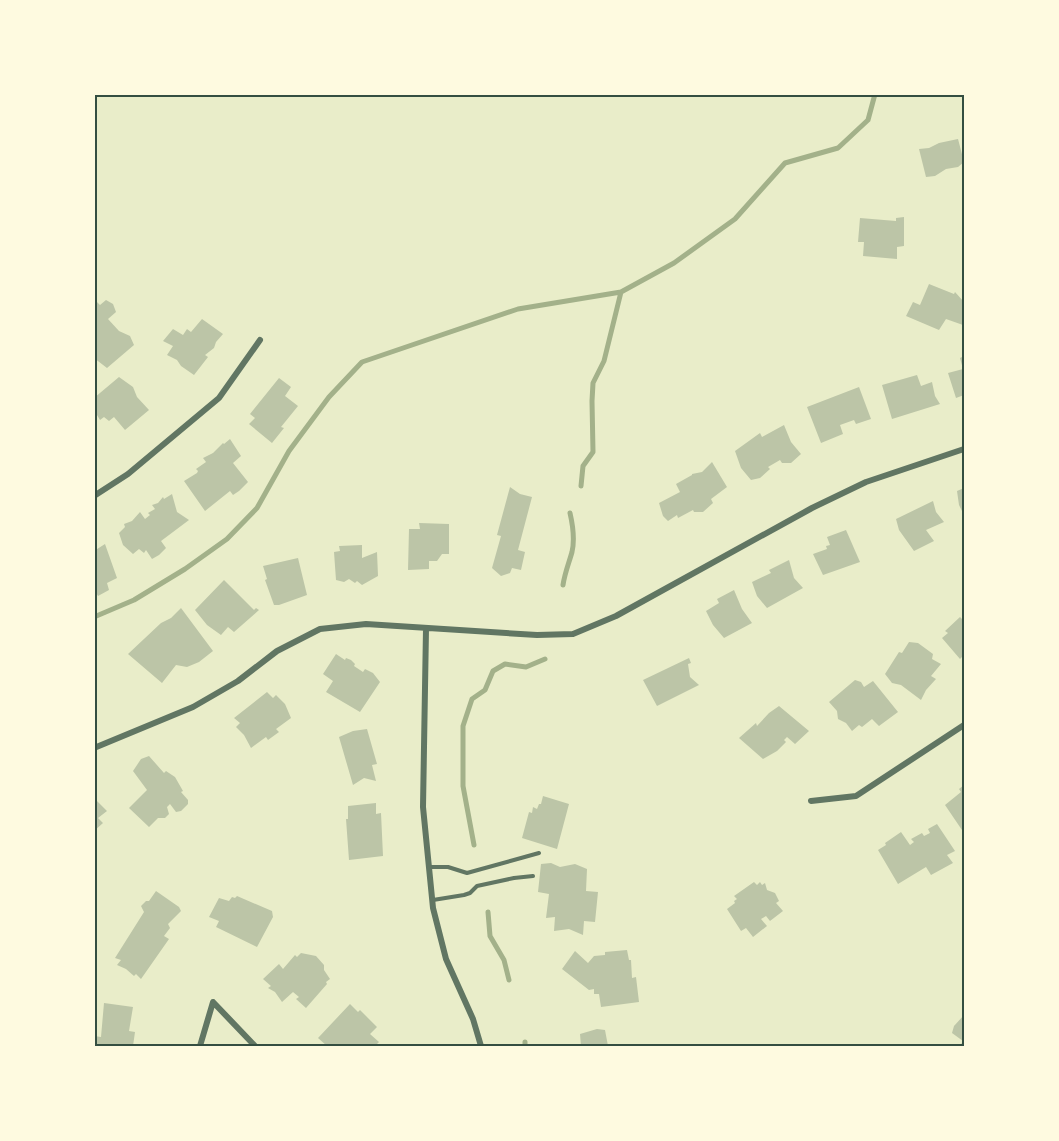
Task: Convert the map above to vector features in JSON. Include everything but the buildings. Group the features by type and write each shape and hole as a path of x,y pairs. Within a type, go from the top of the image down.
{"street":[{"path":"94,496 128,474 219,398 260,340"},
{"path":"94,748 193,707 238,681 277,651 320,629 366,624 537,635 573,634 616,616 812,508 857,486 964,449"},
{"path":"426,629 423,807 432,900 446,959 473,1018 481,1047"},
{"path":"811,801 856,796 964,725"},
{"path":"200,1047 213,1002 255,1047"}],"lane":[{"path":"429,867 448,867 467,873 539,853"},
{"path":"432,900 464,895 477,886 533,876"}],"waterway":[{"path":"94,617 134,600 185,569 227,539 257,508 289,451 329,397 362,362 518,309 621,292 674,263 735,219 785,163 838,148 868,120 875,94"},
{"path":"581,486 583,466 593,452 593,383 604,361 621,292"},
{"path":"563,585 573,542 570,513"},
{"path":"474,845 463,786 463,726 472,699 485,690 493,671 505,664 526,667 545,659"},
{"path":"488,912 490,936 504,960 509,980"}]}
